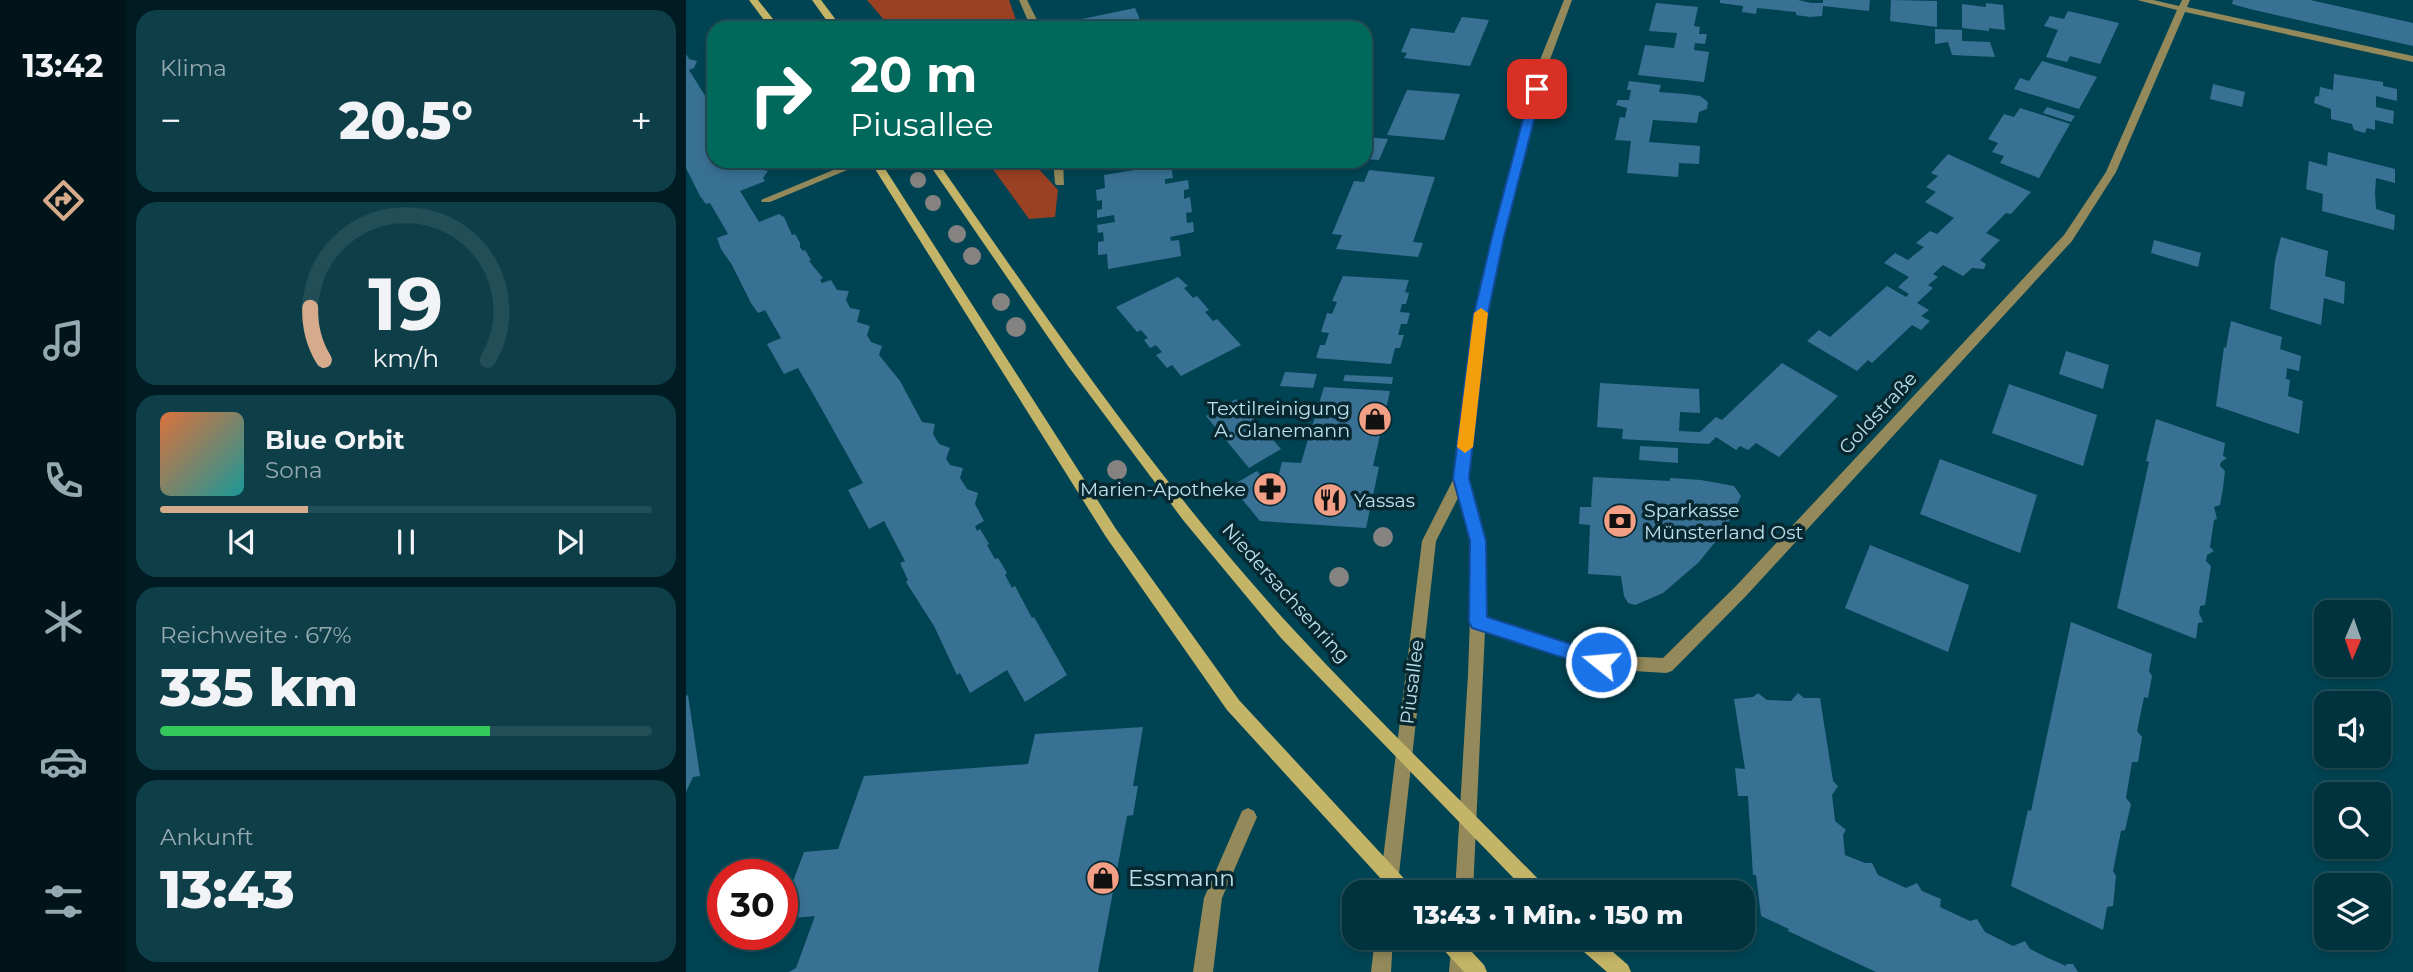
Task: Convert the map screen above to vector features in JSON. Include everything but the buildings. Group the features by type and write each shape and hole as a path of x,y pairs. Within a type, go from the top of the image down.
{"main road":[{"path":"753,0 770,21"},
{"path":"816,0 832,21"},
{"path":"880,168 1111,533 1226,695 1386,880"},
{"name":"Niedersachsenring","path":"937,168 1072,363 1188,516 1287,633 1527,880"},
{"path":"1596,950 1620,972"},
{"path":"1460,955 1477,972"}],"street":[{"path":"1023,0 1033,21"},
{"name":"Piusallee","path":"1389,880 1429,541 1461,478 1480,318 1498,237 1543,65 1568,0"},
{"path":"2141,0 2184,4 2413,59"},
{"name":"Goldstraße","path":"1478,622 1601,662 1666,666 1750,582 2068,238 2111,172 2184,4"},
{"path":"766,200 846,168"},
{"path":"1059,168 1060,183"},
{"name":"Piusallee","path":"1461,478 1478,541 1478,622 1465,880"},
{"path":"1203,972 1213,898 1248,817"},
{"path":"1381,972 1383,950"}],"shaded area":[{"path":"867,0 1009,0 1016,21 885,21"},
{"path":"992,168 1038,168 1058,190 1055,217 1029,219"}],"slow traffic":[{"path":"1465,447 1481,313"}],"place":[{"name":"Textilreinigung A. Glanemann","path":"1375,419"},
{"name":"Marien-Apotheke","path":"1270,489"},
{"name":"Yassas","path":"1330,500"},
{"name":"Sparkasse Münsterland Ost","path":"1620,521"},
{"name":"Essmann","path":"1103,878"}],"route":[{"path":"1537,89 1480,318 1461,478 1478,541 1478,622 1601,662"}]}
